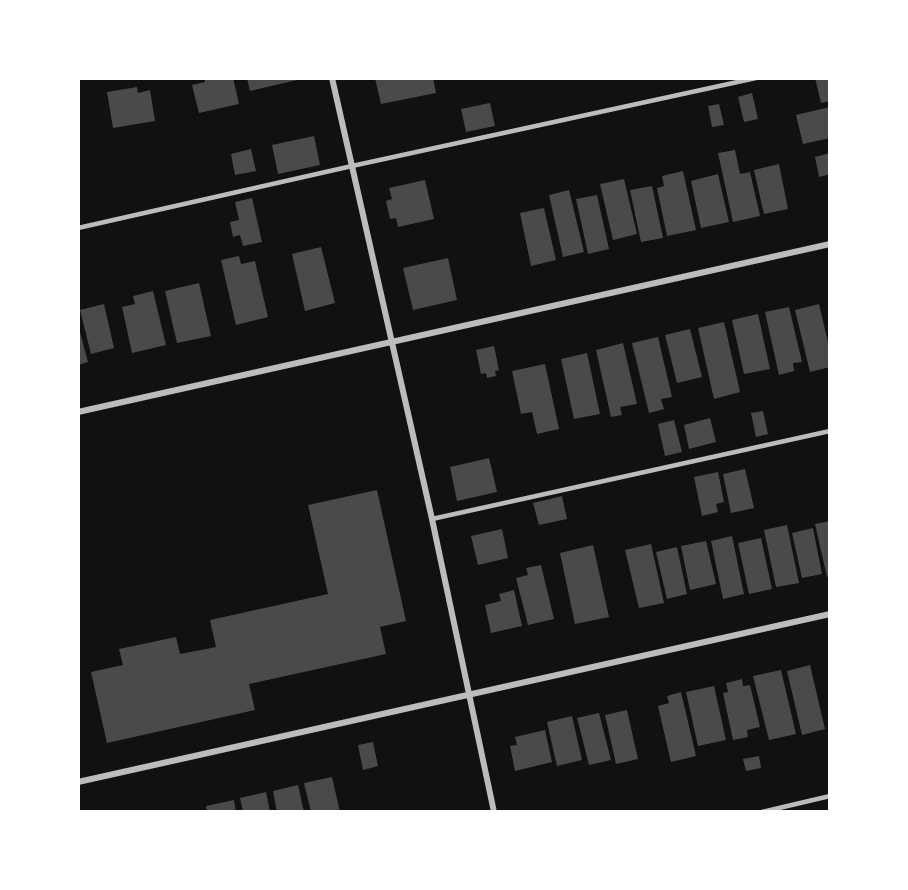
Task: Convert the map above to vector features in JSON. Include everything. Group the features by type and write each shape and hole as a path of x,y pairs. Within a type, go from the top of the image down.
{"street":[{"path":"332,78 432,519 494,812"},
{"path":"78,412 830,244"},
{"path":"78,782 830,614"}],"lane":[{"path":"78,228 756,78"},
{"path":"432,519 830,431"},
{"path":"762,812 830,796"}],"building":[{"path":"204,78 233,78 239,104 199,113 192,85 205,82"},
{"path":"247,78 296,78 297,80 250,91"},
{"path":"375,78 433,78 436,93 381,104"},
{"path":"815,78 830,78 830,101 821,103"},
{"path":"137,87 138,93 150,90 155,121 113,128 107,92"},
{"path":"752,93 758,119 744,122 738,97"},
{"path":"490,103 495,126 466,132 461,109"},
{"path":"719,104 724,125 712,127 708,106"},
{"path":"830,107 830,138 803,144 796,115"},
{"path":"314,136 320,165 278,174 272,145"},
{"path":"251,149 256,171 235,175 231,154"},
{"path":"735,150 740,174 750,172 760,216 733,222 718,153"},
{"path":"830,153 830,174 819,177 815,157"},
{"path":"779,164 788,209 764,214 754,170"},
{"path":"683,171 696,230 667,236 657,188 664,186 662,176"},
{"path":"718,174 729,222 701,228 691,181"},
{"path":"624,179 637,234 613,240 600,184"},
{"path":"425,180 434,219 398,227 396,218 390,219 386,201 392,199 389,188"},
{"path":"652,186 663,238 641,242 630,190"},
{"path":"569,190 584,252 563,257 549,195"},
{"path":"597,195 609,249 588,254 576,199"},
{"path":"252,198 262,242 243,246 240,235 233,237 230,222 239,220 235,202"},
{"path":"544,208 556,260 531,266 520,213"},
{"path":"321,247 335,303 305,311 292,254"},
{"path":"239,256 241,264 255,261 268,317 236,325 221,260"},
{"path":"448,258 457,300 413,310 403,268"},
{"path":"199,283 211,336 177,343 165,291"},
{"path":"153,291 166,345 132,353 122,307 135,304 133,296"},
{"path":"104,304 114,348 91,354 80,310"},
{"path":"819,304 830,351 830,367 810,372 795,310"},
{"path":"789,307 802,362 793,363 794,371 779,375 765,312"},
{"path":"758,314 770,369 744,374 732,320"},
{"path":"724,322 740,392 714,399 698,328"},
{"path":"78,325 88,362 78,365"},
{"path":"690,329 702,377 677,383 665,335"},
{"path":"658,337 672,397 661,399 664,409 649,413 632,343"},
{"path":"623,343 637,404 620,407 622,415 611,417 596,350"},
{"path":"494,346 499,370 495,371 496,376 487,378 486,373 481,374 476,350"},
{"path":"587,353 600,414 574,419 561,359"},
{"path":"545,364 559,429 537,434 532,412 521,414 512,371"},
{"path":"763,411 768,434 756,437 751,413"},
{"path":"710,418 716,442 689,449 684,425"},
{"path":"674,420 682,452 665,456 658,424"},
{"path":"489,458 497,492 457,501 450,467"},
{"path":"745,469 754,508 731,513 723,474"},
{"path":"718,472 724,502 716,504 718,512 702,516 694,477"},
{"path":"377,490 406,621 380,627 386,654 249,684 255,710 107,743 91,672 123,665 119,649 176,637 180,654 216,647 210,620 328,594 308,505"},
{"path":"562,496 567,519 539,525 533,503"},
{"path":"830,521 830,576 827,577 815,524"},
{"path":"787,525 799,583 776,587 764,530"},
{"path":"813,528 822,574 802,578 792,533"},
{"path":"502,529 508,558 478,565 471,536"},
{"path":"732,536 744,594 723,599 711,541"},
{"path":"761,538 772,589 749,594 738,543"},
{"path":"706,541 716,584 690,590 681,546"},
{"path":"651,544 664,603 639,608 625,550"},
{"path":"593,545 609,617 575,624 560,553"},
{"path":"677,547 687,594 667,599 656,552"},
{"path":"541,565 554,619 528,625 516,578 528,575 526,568"},
{"path":"514,590 522,626 491,633 485,605 501,601 499,594"},
{"path":"810,665 825,729 802,735 787,671"},
{"path":"781,670 796,734 769,740 753,676"},
{"path":"742,679 743,686 750,685 760,727 747,730 748,737 733,740 723,693 728,692 726,683"},
{"path":"714,686 726,740 698,746 686,692"},
{"path":"681,692 696,756 671,762 658,706 669,703 667,696"},
{"path":"627,710 638,759 616,764 605,715"},
{"path":"599,713 611,760 589,765 577,718"},
{"path":"572,716 582,760 557,766 547,722"},
{"path":"545,730 552,762 515,771 510,746 517,745 515,737"},
{"path":"373,742 378,766 363,770 358,745"},
{"path":"759,756 761,768 746,771 743,759"},
{"path":"332,777 340,812 311,812 304,783"},
{"path":"298,785 304,812 277,812 273,791"},
{"path":"266,792 270,812 243,812 240,798"},
{"path":"234,800 236,812 207,812 206,806"}]}
